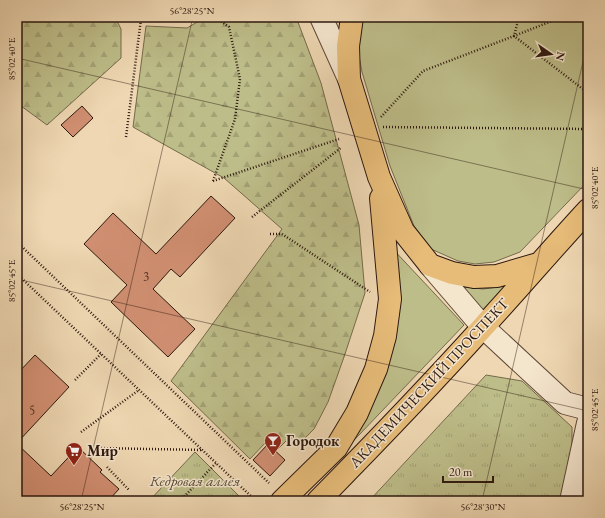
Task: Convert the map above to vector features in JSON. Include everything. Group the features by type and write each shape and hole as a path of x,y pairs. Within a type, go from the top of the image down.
{"main road":[{"path":"352,17 348,46 349,79 379,177 403,231 430,265 452,273 474,276 497,276 538,264"},
{"name":"АКАДЕМИЧЕСКИЙ ПРОСПЕКТ","path":"282,501 336,448 357,413 376,369 385,336 390,299 379,177"},
{"name":"АКАДЕМИЧЕСКИЙ ПРОСПЕКТ","path":"318,501 390,427 483,327 588,210"}],"street":[{"path":"321,17 349,79"},
{"path":"430,265 483,327 565,403 588,409"},
{"path":"571,501 588,423"}],"path":[{"path":"215,17 229,27 240,79 235,119 213,181 339,139"},
{"path":"514,36 519,17"},
{"path":"378,121 423,71 562,17"},
{"path":"126,137 141,19"},
{"path":"514,36 588,93"},
{"path":"381,126 588,129"},
{"path":"252,217 342,147"},
{"path":"270,234 282,234 370,292"},
{"path":"17,242 268,483"},
{"path":"17,274 256,501"},
{"path":"75,380 101,354"},
{"path":"81,432 139,390"},
{"path":"98,448 202,450"},
{"path":"180,501 216,463"},
{"path":"108,467 129,490"}],"green space":[{"path":"17,17 115,17 121,29 121,58 47,125 17,103"},
{"path":"206,17 296,17 321,83 359,225 365,293 328,402 314,429 299,444 290,437 277,450 267,441 250,459 171,381 282,229 224,178 133,127 146,26 187,28"},
{"path":"361,17 588,17 588,181 520,252 494,262 475,264 458,261 431,249 414,226 390,166 362,72 357,45"},
{"path":"390,246 464,325 296,501 369,390"},
{"path":"456,286 483,289 506,286 482,312"},
{"path":"486,375 522,381 572,427 572,450 560,501 369,501"},
{"name":"Кедровая аллея","path":"195,452 244,501 149,501"}],"building":[{"path":"82,106 93,118 73,137 61,125"},
{"path":"211,196 235,218 180,277 171,269 153,289 195,329 168,357 111,302 127,285 84,244 113,213 156,254"},
{"path":"35,355 69,387 17,443 17,374"},
{"path":"17,444 51,476 78,447 102,470 100,472 119,489 108,501 17,501"},
{"name":"Городок","path":"268,444 285,460 270,476 253,460"}],"place":[{"name":"Городок","path":"273,456"},
{"name":"Мир","path":"74,466"}]}
